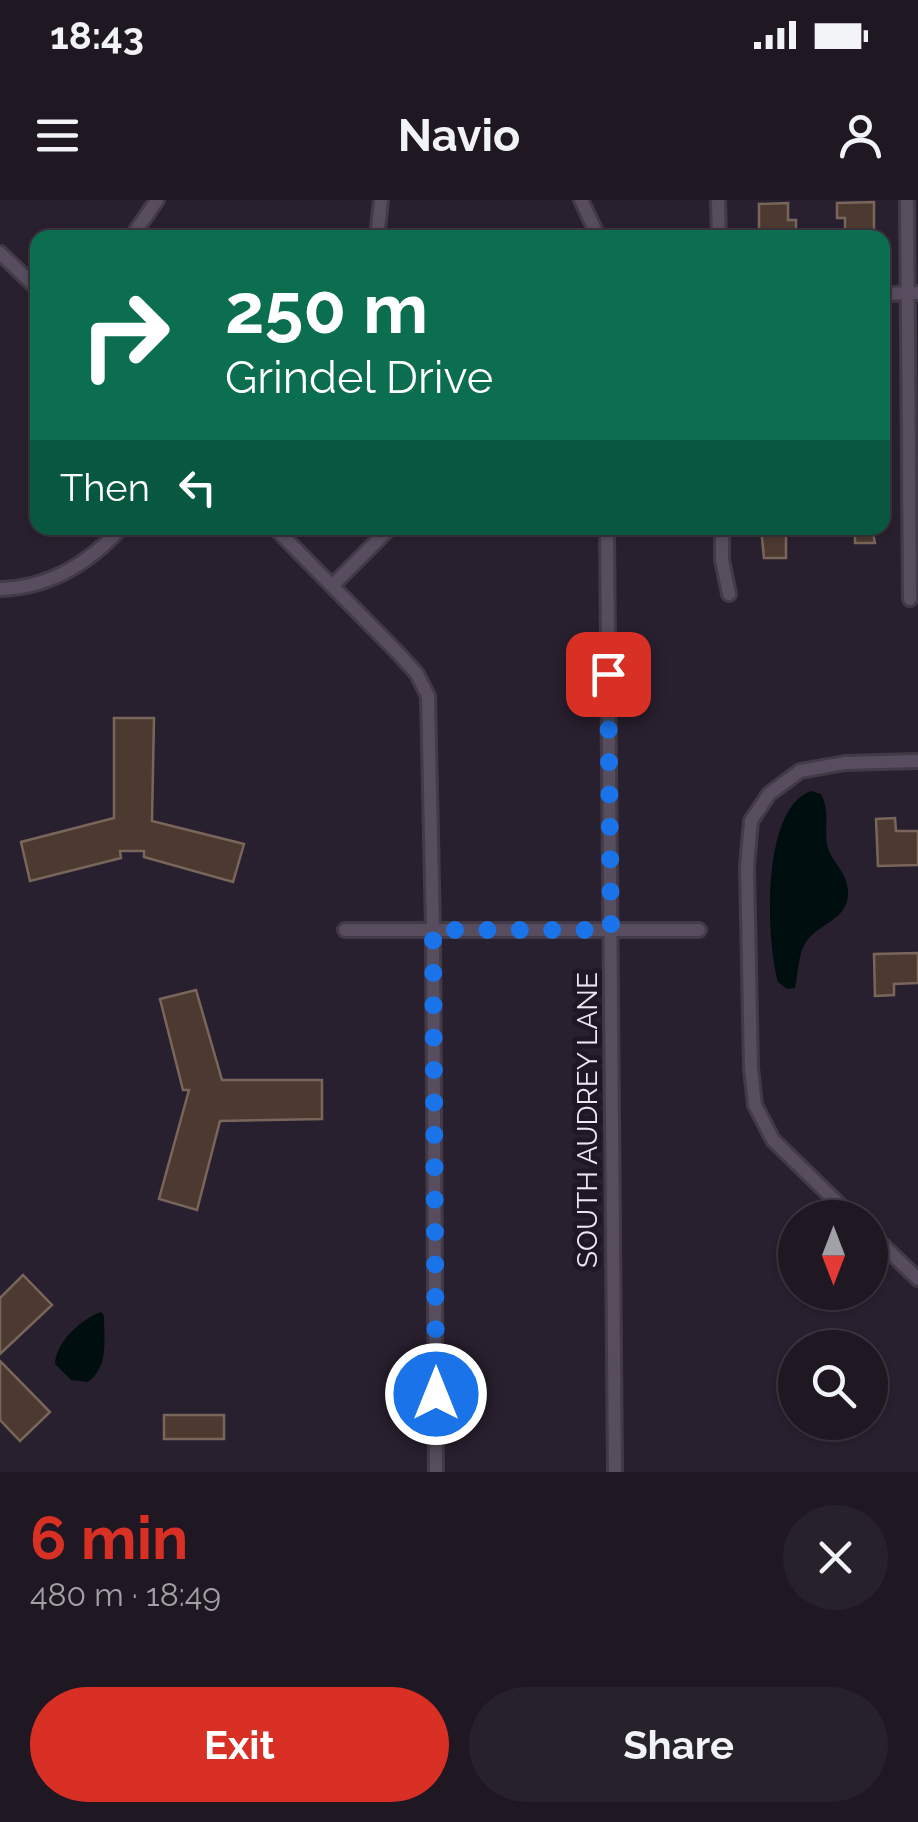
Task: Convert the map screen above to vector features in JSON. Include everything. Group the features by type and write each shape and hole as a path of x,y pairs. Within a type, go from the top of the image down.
{"street":[{"path":"136,230 157,200"},
{"path":"378,230 380,200"},
{"path":"580,200 595,230"},
{"path":"718,200 719,230"},
{"path":"906,200 913,293 910,599"},
{"path":"0,253 30,281"},
{"path":"0,589 29,586 74,569 112,535"},
{"path":"282,535 408,664 428,696 436,1472"},
{"path":"333,585 383,535"},
{"name":"SOUTH AUDREY LANE","path":"608,535 615,1472"},
{"path":"722,535 729,594"},
{"path":"834,1200 772,1140 754,1105 747,847 751,821 769,794 800,770 844,762 918,762"},
{"path":"346,930 700,930"},
{"path":"888,1250 918,1280"}],"shaded area":[{"path":"811,791 821,794 824,801 828,848 845,878 847,900 839,914 806,942 795,988 787,989 778,982 774,962 771,877 783,822 795,802"},
{"path":"101,1312 104,1344 99,1368 88,1382 71,1380 55,1364 56,1356 78,1326"}],"building":[{"path":"874,202 874,230 845,230 845,218 837,218 837,203"},
{"path":"788,203 788,220 796,220 796,230 759,230 759,204"},
{"path":"762,535 786,535 786,558 764,558"},
{"path":"855,535 873,535 875,543 855,543"},
{"path":"114,718 154,718 152,821 244,844 233,882 144,857 144,851 120,851 121,858 30,881 21,842 114,818"},
{"path":"895,818 896,831 918,831 918,865 878,866 876,819"},
{"path":"918,953 918,983 894,984 894,995 875,996 874,954"},
{"path":"196,990 222,1080 322,1080 322,1119 220,1121 197,1210 159,1199 189,1090 183,1090 160,999"},
{"path":"23,1275 52,1305 0,1354 0,1298"},
{"path":"0,1361 50,1412 20,1441 0,1420"},
{"path":"164,1415 224,1415 224,1439 164,1439"}],"route":[{"path":"436,1394 433,930 611,930 608,674"}]}
